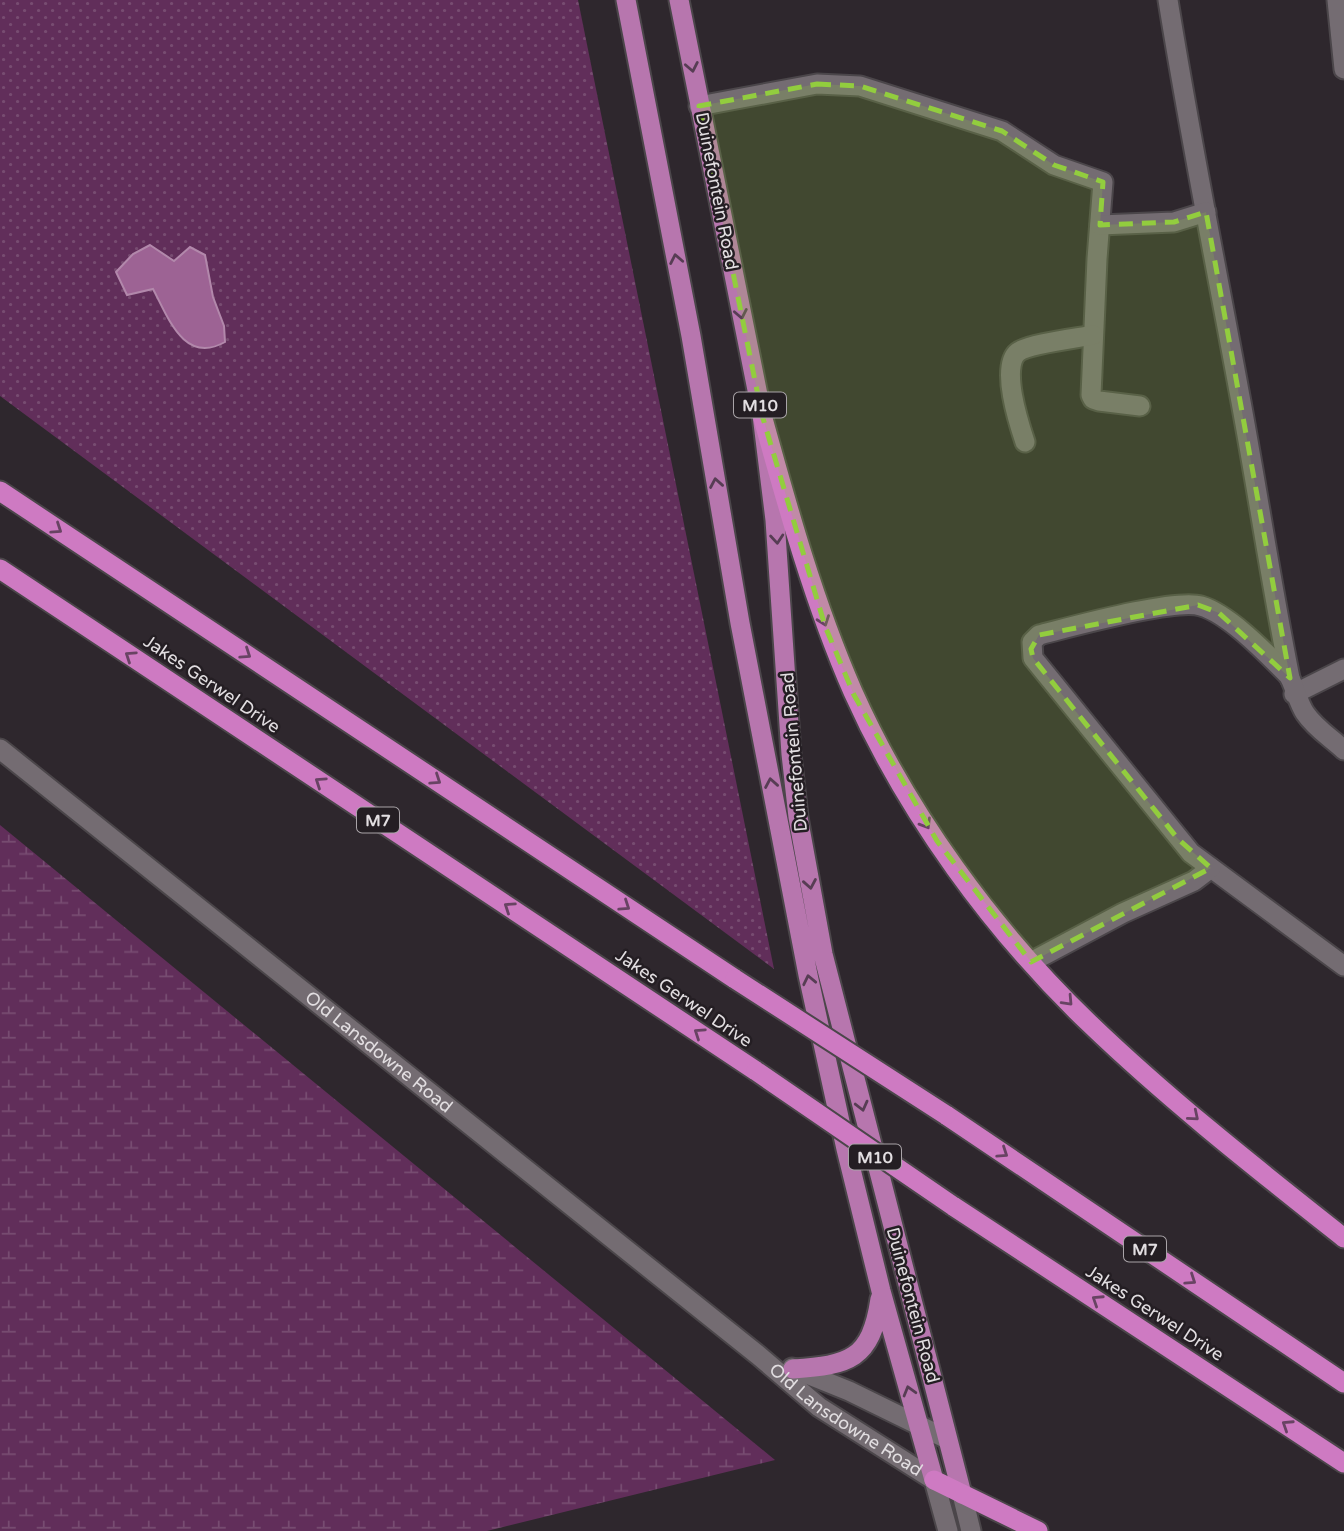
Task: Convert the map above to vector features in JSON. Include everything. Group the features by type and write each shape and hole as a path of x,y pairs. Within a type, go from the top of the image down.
{"highway":[{"path":"762,415 794,530 825,626 854,695 891,765 937,841 982,905 1087,1022 1228,1145 1344,1238"},
{"name":"M7","path":"0,491 736,979 946,1115 1344,1383"},
{"name":"Jakes Gerwel Drive","path":"0,569 756,1071 953,1206 1344,1463"},
{"path":"934,1480 1038,1531"}],"main road":[{"name":"Duinefontein Road","path":"626,0 691,336 740,623 785,863 844,1137 881,1292 934,1480"},
{"name":"Duinefontein Road","path":"679,0 762,415 775,520 790,754 798,817 823,954 962,1494"},
{"path":"793,1368 829,1366 860,1352 877,1322 881,1292"}],"street":[{"path":"1168,0 1292,686 1306,714 1344,750"},
{"path":"1337,0 1344,69"},
{"path":"699,106 817,84 860,86 1002,131 1054,165 1103,181 1091,395 1093,399 1140,406"},
{"path":"1100,225 1174,222 1206,212"},
{"path":"1025,442 1016,419 1010,371 1013,358 1024,349 1093,335"},
{"path":"1292,686 1219,613 1198,605 1131,613 1040,635 1032,642 1033,658 1191,853 1344,966"},
{"path":"1292,686 1344,669"},
{"name":"Old Lansdowne Road","path":"0,749 758,1355 819,1407 934,1480"},
{"path":"1031,962 1123,913 1194,881 1211,868"},
{"name":"Old Lansdowne Road","path":"758,1355 849,1391 947,1440"},
{"path":"934,1480 947,1531"},
{"path":"962,1494 971,1531"}],"highlighted area":[{"path":"817,84 860,86 1002,131 1054,165 1103,182 1100,225 1174,222 1206,212 1290,678 1219,613 1198,605 1039,635 1031,649 1033,658 1178,839 1211,868 1031,962 937,841 854,695 825,626 762,415 699,106"}],"green space":[{"path":"0,0 578,0 774,969 0,396"},
{"path":"0,825 775,1460 487,1531 0,1531"}],"shaded area":[{"path":"150,245 174,261 190,247 205,255 213,297 224,326 225,342 211,347 188,343 179,335 153,289 127,295 116,272 133,254"}]}
